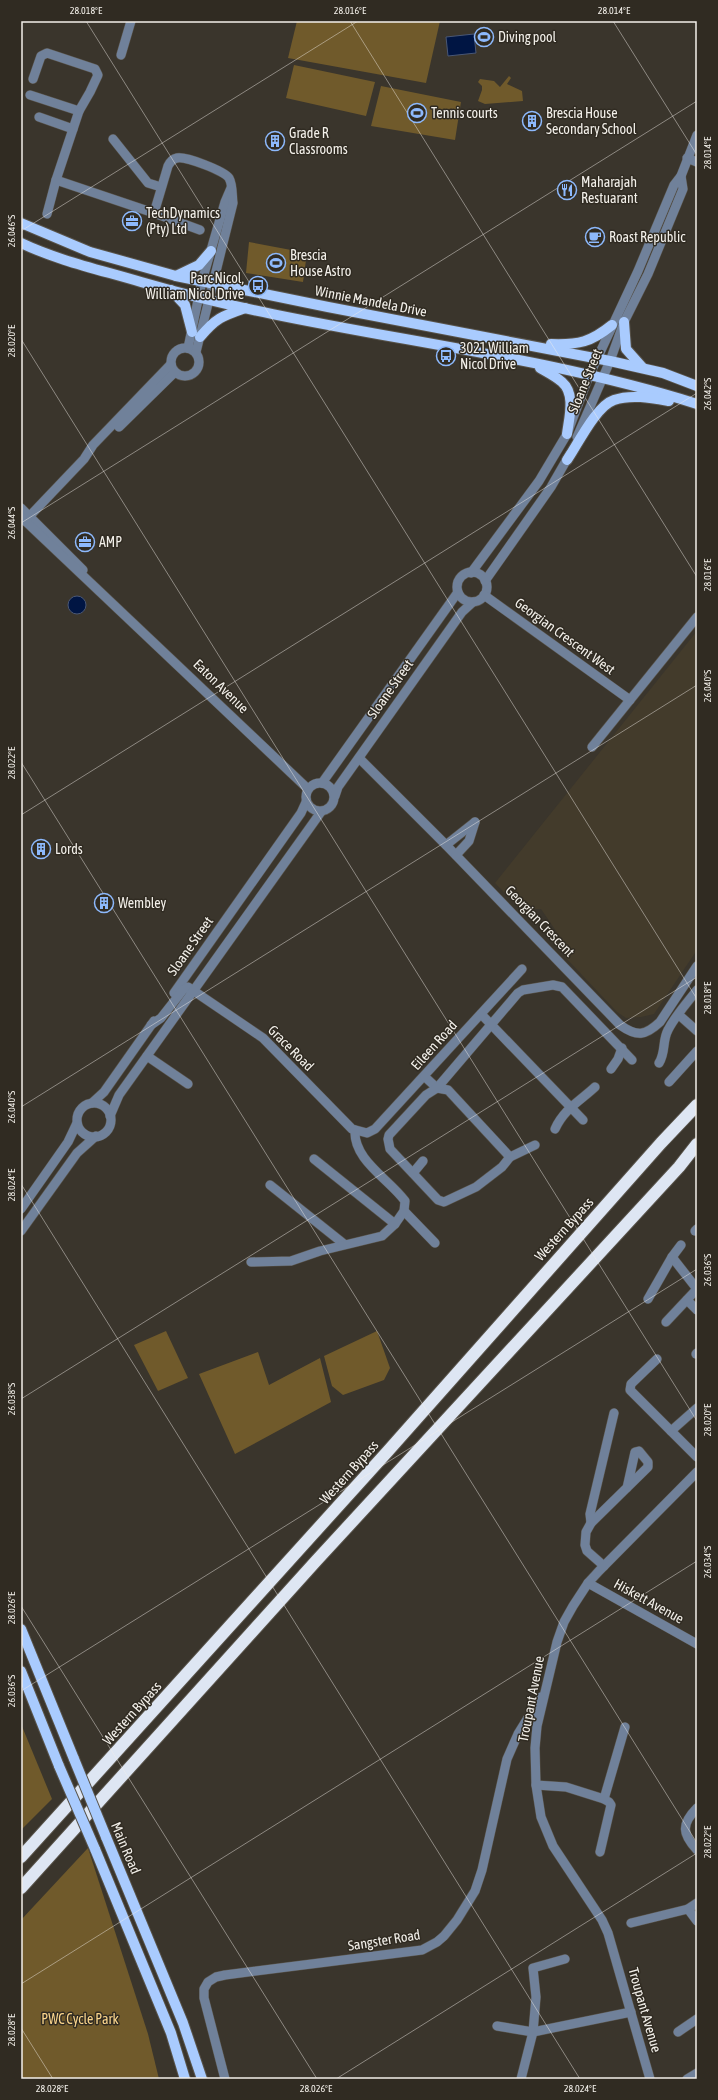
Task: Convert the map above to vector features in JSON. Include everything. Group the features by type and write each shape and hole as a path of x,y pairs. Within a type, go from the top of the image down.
{"highway":[{"path":"661,1143 697,1097"},
{"name":"Western Bypass","path":"21,1857 388,1451 661,1143 697,1105"},
{"path":"21,1888 316,1561 697,1146"}],"main road":[{"name":"Winnie Mandela Drive","path":"21,223 90,252 176,276 328,307 610,360 663,373 697,386"},
{"path":"21,243 77,263 203,299 535,364 653,390 697,405"},
{"path":"176,276 199,265 211,251"},
{"path":"171,290 185,305 196,334 220,317 245,308"},
{"path":"624,322 626,349 644,368"},
{"path":"511,341 566,344 582,343 599,335 612,324"},
{"path":"535,364 563,382 567,389 570,408 567,434"},
{"path":"567,460 599,411 606,404 614,400 631,397 649,398 697,405"},
{"name":"Main Road","path":"21,1629 180,2016 202,2079"},
{"name":"Main Road","path":"21,1671 165,2018 185,2079"}],"street":[{"path":"121,55 131,21"},
{"path":"33,79 42,56 47,53 94,69 98,75 79,111 56,180 47,214"},
{"path":"30,95 79,111"},
{"path":"40,117 73,129"},
{"name":"Sloane Street","path":"471,573 539,481 567,434 589,376 638,271 674,185 681,176 697,134"},
{"path":"113,139 148,183 161,187"},
{"path":"154,213 170,162 174,159 179,157 222,172 229,178 233,203 222,230 211,251 207,282"},
{"path":"687,158 697,162"},
{"name":"Sloane Street","path":"485,581 551,488 567,460 610,360 624,322 648,274 683,189 681,176"},
{"path":"56,180 200,230"},
{"path":"192,350 177,350 171,359 173,368 186,377 194,374 200,363 192,350 207,282 222,230"},
{"path":"25,518 84,458 97,449 173,368"},
{"name":"Eaton Avenue","path":"21,508 25,518 75,560 114,603 308,789"},
{"path":"471,573 479,575 485,581 486,586 484,595 477,601 473,602 463,600 457,587 461,578 471,573"},
{"name":"Sloane Street","path":"322,783 458,592"},
{"name":"Georgian Crescent West","path":"484,595 630,700"},
{"name":"Sloane Street","path":"335,796 338,787 462,612 473,602"},
{"path":"592,747 697,617"},
{"name":"Georgian Crescent","path":"359,758 456,855 620,1025 630,1032 640,1034 660,1022 697,966"},
{"path":"322,783 331,787 335,796 333,805 329,809 321,812 312,809 306,802 308,789 314,784 322,783"},
{"name":"Sloane Street","path":"92,1103 104,1092 152,1025 301,813 306,802"},
{"name":"Sloane Street","path":"110,1116 117,1099 127,1084 321,812"},
{"path":"446,845 475,822 469,841 456,855"},
{"name":"Eileen Road","path":"359,1132 375,1129 425,1077 522,969"},
{"path":"535,1145 510,1157 502,1167 476,1187 444,1202 438,1200 390,1149 388,1139 389,1135 426,1095 437,1088 521,991 559,986 566,989 632,1060"},
{"path":"152,1025 161,1018 185,988 193,990"},
{"name":"Grace Road","path":"193,990 263,1038 352,1129 359,1132"},
{"path":"659,1063 664,1055 664,1039 668,1030 697,990"},
{"path":"481,1014 583,1120"},
{"path":"679,1015 697,1031"},
{"path":"611,1069 618,1060 622,1048"},
{"path":"669,1082 697,1051"},
{"path":"124,1063 140,1054 147,1056 188,1084"},
{"path":"425,1077 437,1088 448,1090 510,1157"},
{"path":"112,1081 127,1084"},
{"path":"555,1129 560,1118 570,1107 595,1087"},
{"path":"21,1209 68,1142 77,1123 80,1110 92,1103 105,1107 110,1116 110,1123 106,1131 96,1136 77,1153 21,1231"},
{"path":"77,1123 82,1132 91,1136 96,1136"},
{"path":"251,1262 286,1262 344,1244 363,1242 382,1236 395,1224 404,1211 406,1204 363,1156 356,1145 359,1132"},
{"path":"314,1159 395,1224"},
{"path":"413,1173 423,1162"},
{"path":"270,1185 344,1244"},
{"path":"404,1211 435,1243"},
{"path":"648,1299 672,1257 681,1245"},
{"path":"666,1322 697,1289 672,1257"},
{"path":"687,1300 697,1310"},
{"path":"657,1359 630,1387 632,1392 697,1457"},
{"path":"671,1431 697,1408"},
{"path":"592,1523 590,1514 614,1413"},
{"name":"Troupant Avenue","path":"650,2079 605,1926 553,1846 541,1817 536,1785 535,1740 545,1692 564,1622 588,1583 697,1472"},
{"path":"604,1566 587,1551 585,1545 586,1532 592,1523 627,1488"},
{"name":"Hiskett Avenue","path":"588,1583 697,1644"},
{"name":"Sangster Road","path":"224,2079 204,1998 204,1989 211,1979 225,1975 279,1967 422,1950 437,1942 457,1920 475,1891 482,1870 507,1759 518,1734 545,1692"},
{"path":"604,1799 625,1728"},
{"path":"536,1785 566,1787 609,1802 611,1805 600,1852"},
{"path":"697,1808 688,1819 685,1831 690,1842 697,1850"},
{"path":"631,1923 688,1909 697,1903"},
{"path":"688,1909 697,1921"},
{"path":"521,2079 533,2032 536,1997 533,1968 565,1958"},
{"path":"497,2026 533,2032 631,2012"},
{"path":"678,2032 697,2019"},
{"path":"687,2079 697,2073"}],"shaded area":[{"path":"697,631 697,950 654,1014 626,1018 617,1012 565,957 565,944 541,909 520,909 495,883"}],"green space":[{"path":"297,21 440,21 426,83 288,58"},
{"path":"294,65 375,82 366,116 286,98"},
{"path":"509,76 511,78 507,84 522,91 523,101 485,104 478,101 482,90 482,86 478,82 480,79 494,81 500,87"},
{"name":"Tennis courts","path":"381,86 461,102 455,140 371,126"},
{"name":"Brescia House Astro","path":"249,242 307,253 303,282 246,273"},
{"path":"166,1331 188,1378 158,1391 134,1345"},
{"path":"377,1331 390,1368 384,1380 343,1395 332,1386 324,1356"},
{"path":"258,1352 269,1385 320,1358 331,1402 235,1454 199,1374"},
{"path":"21,1724 52,1799 21,1830"},
{"name":"PWC Cycle Park","path":"88,1848 148,2034 159,2079 21,2079 21,1920"}],"water":[{"name":"Diving pool","path":"487,30 489,44 480,45 479,31"},
{"path":"474,34 476,53 448,56 446,37"},
{"path":"77,596 83,599 86,605 83,611 77,614 71,611 68,605 71,599"}],"place":[{"name":"Diving pool","path":"484,37"},
{"name":"Tennis courts","path":"417,113"},
{"name":"Brescia House Secondary School","path":"532,121"},
{"name":"Grade R Classrooms","path":"275,141"},
{"name":"Maharajah Restuarant","path":"567,190"},
{"name":"TechDynamics (Pty) Ltd","path":"132,221"},
{"name":"Roast Republic","path":"595,237"},
{"name":"Brescia House Astro","path":"276,263"},
{"name":"Parc Nicol, William Nicol Drive","path":"258,286"},
{"name":"3021 William Nicol Drive","path":"446,356"},
{"name":"AMP","path":"85,542"},
{"name":"Lords","path":"41,849"},
{"name":"Wembley","path":"104,903"}]}
